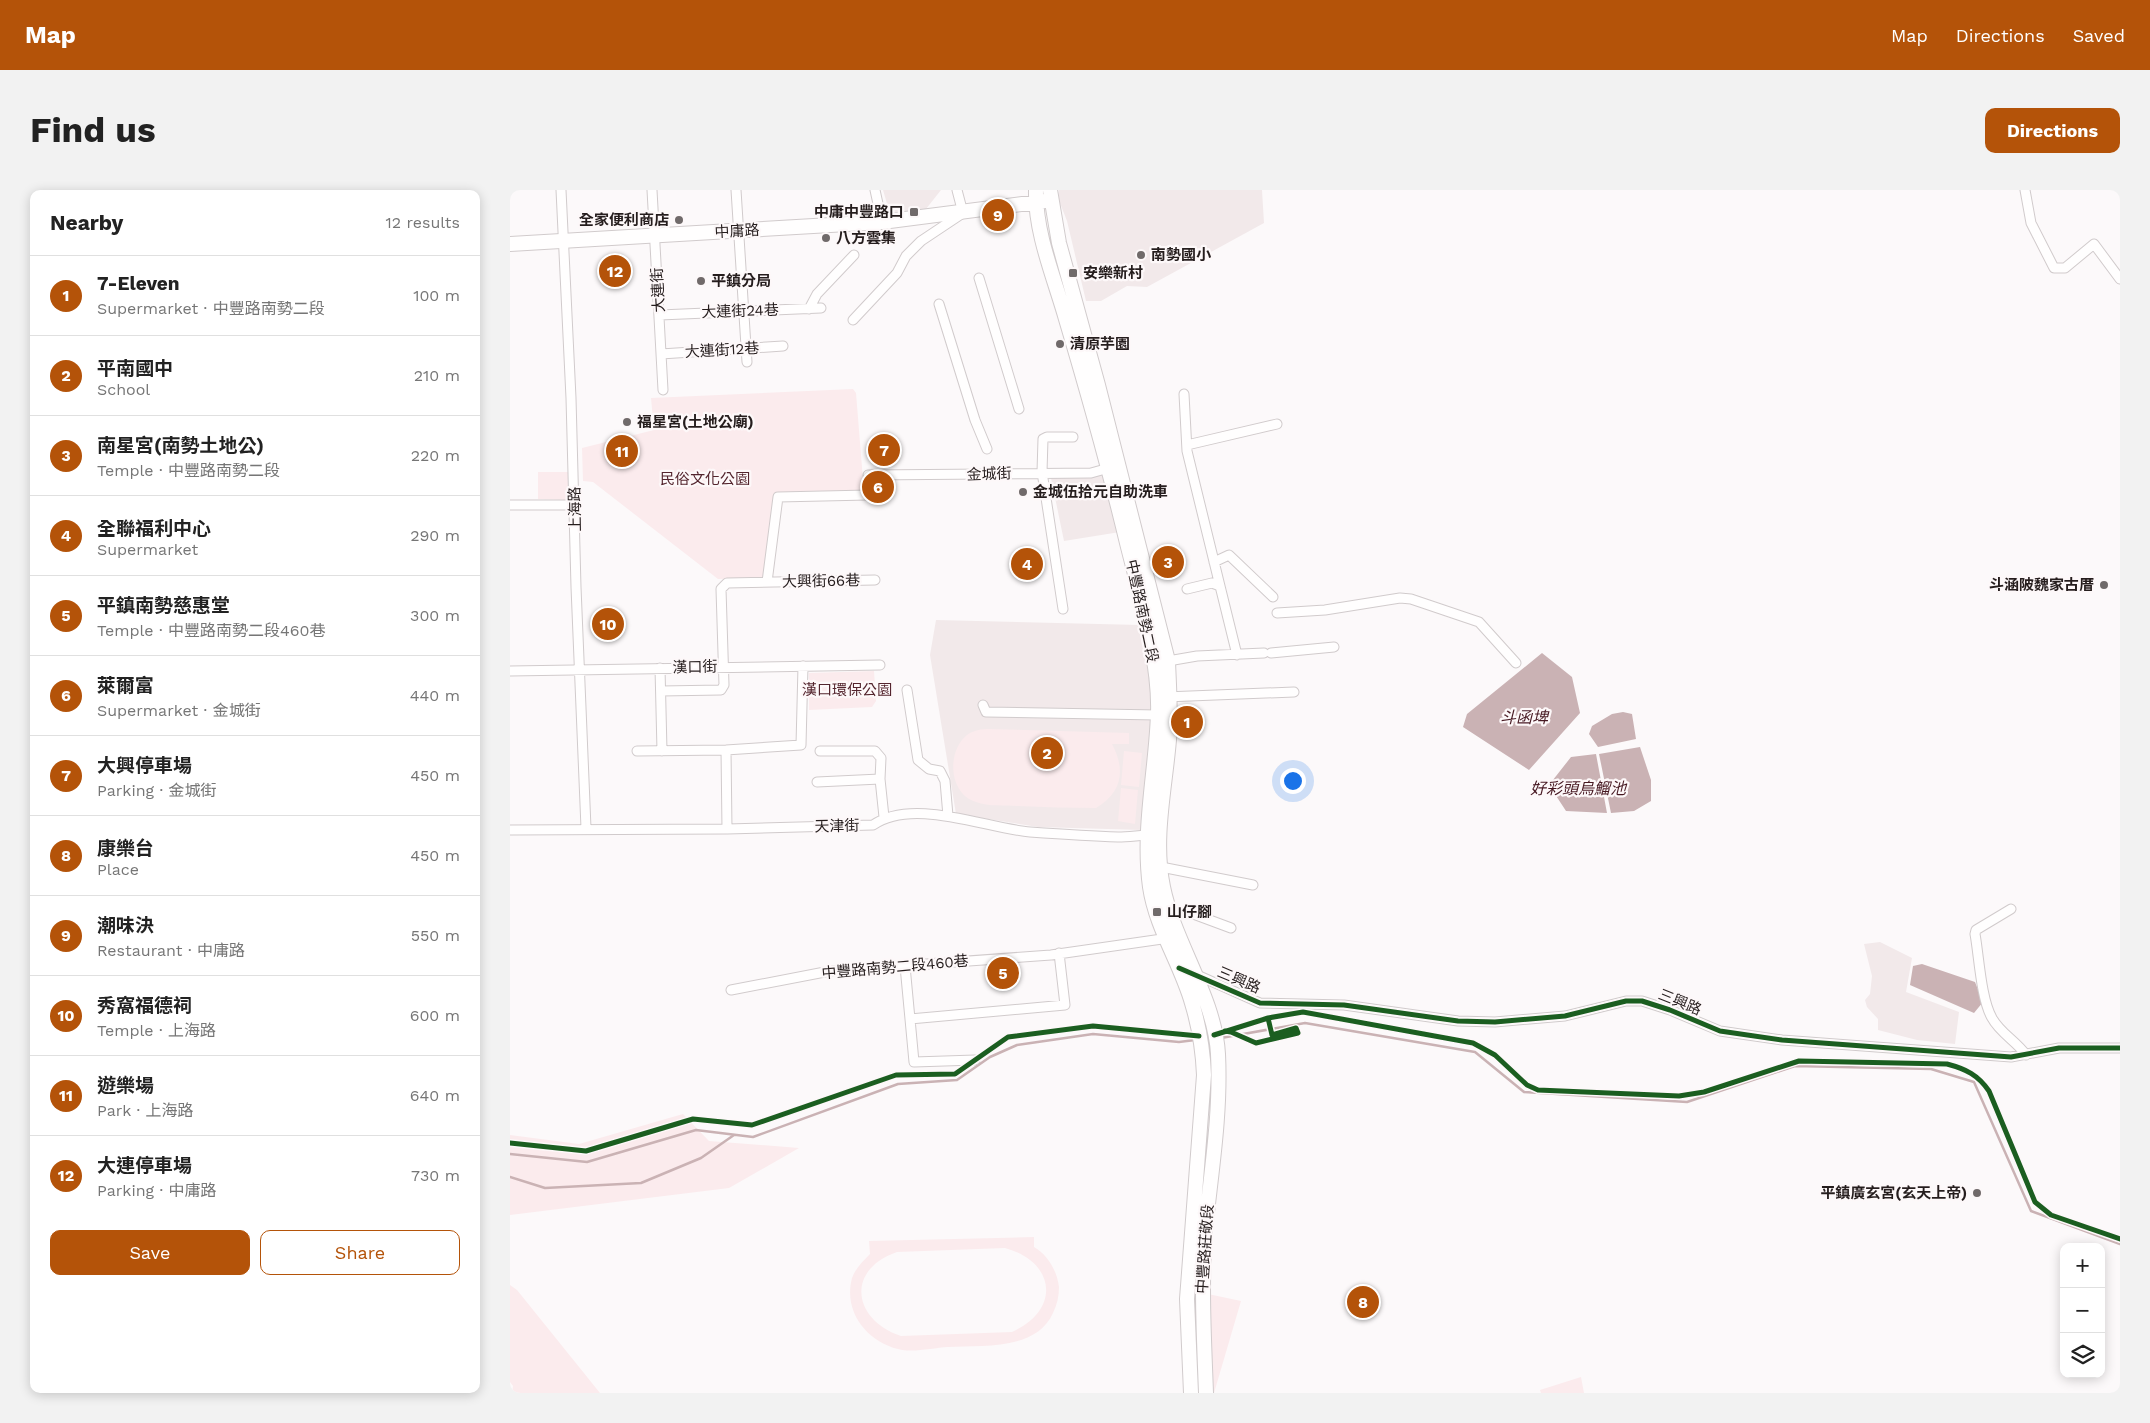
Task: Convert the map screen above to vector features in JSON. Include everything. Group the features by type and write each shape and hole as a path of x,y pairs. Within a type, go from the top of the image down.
{"main road":[{"name":"中庸路","path":"510,244 882,222 963,213 1036,196 1051,195"},
{"name":"中豐路南勢二段","path":"1051,195 1059,243 1098,385 1168,661 1164,697 1158,715 1150,888 1173,937 1194,974 1216,1041 1218,1106"},
{"name":"中豐路南勢二段","path":"1036,196 1044,246 1109,468 1164,697 1169,740 1153,835 1161,867 1178,968 1192,1003 1203,1052 1202,1120"},
{"name":"中豐路莊敬段","path":"1206,1393 1201,1300 1205,1232 1218,1106"},
{"name":"中豐路莊敬段","path":"1191,1393 1187,1299 1190,1230 1202,1120"}],"street":[{"name":"上海路","path":"561,190 575,505 586,828"},
{"name":"大連街","path":"652,190 663,390"},
{"path":"736,190 748,362"},
{"path":"875,190 882,222"},
{"path":"957,190 963,213"},
{"path":"2025,190 2031,223 2054,268 2065,268 2094,244 2120,279"},
{"name":"中庸路","path":"853,320 897,273 906,256 916,246 963,213"},
{"path":"808,309 817,294 854,255"},
{"path":"979,278 1019,409"},
{"path":"939,304 975,420 988,450"},
{"name":"大連街24巷","path":"660,315 821,308"},
{"name":"大連街12巷","path":"661,354 783,346"},
{"path":"1184,394 1187,451 1237,655"},
{"path":"1187,445 1277,424"},
{"path":"1062,609 1042,472 1043,439 1047,437 1073,437"},
{"name":"金城街","path":"868,475 1091,473 1109,468"},
{"path":"767,582 778,497 868,495"},
{"path":"510,505 575,505"},
{"path":"1214,562 1230,555 1273,598"},
{"name":"大興街66巷","path":"661,691 721,690 724,685 724,667 721,589 727,583 875,580"},
{"path":"1187,588 1212,583 1220,586"},
{"path":"1277,613 1325,610 1400,598 1411,599 1478,622 1516,663"},
{"path":"1168,661 1198,656 1237,655 1334,647"},
{"name":"漢口街","path":"510,671 580,668 880,665"},
{"path":"636,751 726,750 797,747 801,745 803,666"},
{"path":"660,668 662,751"},
{"path":"907,690 918,760 929,769 940,771 945,781 948,816"},
{"path":"1164,697 1294,692"},
{"path":"983,705 986,712 1158,715"},
{"path":"726,750 727,829"},
{"path":"820,751 874,751 881,758 880,779 884,817"},
{"path":"817,782 880,779"},
{"name":"天津街","path":"510,830 586,828 727,829 873,825 884,817 898,815 948,816 1027,831 1119,837 1153,835"},
{"path":"1161,867 1253,884"},
{"path":"2011,909 1976,930 1975,934 1987,1007 1992,1019 2002,1031 2018,1043 2026,1055"},
{"path":"1169,912 1188,912 1231,928"},
{"name":"中豐路南勢二段460巷","path":"731,990 830,971 1059,953 1173,937"},
{"path":"910,1019 1065,1005 1059,953"},
{"path":"905,966 914,1062 975,1060"},
{"name":"三興路","path":"1178,968 1260,1003 1344,1005 1458,1021 1495,1022 1565,1016 1626,1002 1642,1001 1670,1010 1720,1031 1750,1036 1993,1056 2026,1055 2059,1048 2120,1048"}],"shaded area":[{"path":"883,190 941,190 926,209 890,214"},
{"name":"南勢國小","path":"1059,190 1262,190 1264,223 1147,287 1127,286 1101,301 1086,301 1067,221 1058,198"},
{"path":"1106,473 1120,532 1064,541 1051,478"},
{"path":"936,620 1140,625 1153,691 1142,830 1038,827 956,814 930,655"},
{"path":"1880,942 1912,958 1906,992 1959,1012 1955,1044 1917,1040 1878,1030 1878,1019 1867,1007 1865,1000 1870,994 1872,976 1864,944"}],"green space":[{"name":"民俗文化公園","path":"853,389 856,393 864,492 775,494 763,578 718,579 593,482 583,481 582,448 654,430 651,398"},
{"path":"538,472 568,472 569,500 538,499"},
{"name":"漢口環保公園","path":"874,671 876,701 872,707 809,710 809,673"},
{"path":"989,729 1129,733 1129,744 1112,744 1119,763 1119,780 1111,795 1096,808 981,804 967,798 960,791 956,782 954,762 960,742 967,735 972,732"},
{"path":"1124,751 1142,753 1139,787 1121,785"},
{"path":"1121,788 1138,790 1135,824 1118,821"},
{"path":"683,1114 709,1141 799,1148 729,1188 510,1215 510,1135 579,1144"},
{"path":"1034,1237 1034,1247 1048,1259 1056,1275 1059,1287 1056,1307 1045,1325 1034,1334 1007,1344 910,1351 898,1349 876,1339 867,1332 854,1313 851,1302 852,1278 857,1268 870,1254 869,1241","holes":["1005,1248 1022,1255 1034,1264 1043,1275 1046,1287 1045,1299 1039,1312 1028,1323 1012,1332 901,1336 885,1329 873,1319 865,1307 862,1295 863,1282 869,1270 880,1260 897,1252"]},
{"path":"510,1285 517,1290 600,1393 512,1393 513,1386 510,1382"},
{"path":"1208,1294 1241,1301 1214,1393 1212,1393"},
{"path":"1581,1377 1584,1393 1541,1393 1540,1390"}],"water":[{"name":"斗函埤","path":"1542,653 1572,677 1580,713 1529,770 1463,727 1467,714"},
{"name":"斗函埤","path":"1623,712 1632,714 1636,739 1598,747 1589,734 1592,726 1612,714"},
{"path":"1640,747 1651,780 1651,801 1634,811 1611,813 1599,754"},
{"name":"好彩頭烏鰡池","path":"1596,754 1607,813 1566,811 1549,785 1571,757"},
{"path":"1922,964 1975,982 1983,1002 1974,1013 1910,985 1913,966"}],"waterway":[{"path":"1221,1038 1305,1023 1475,1052 1524,1092 1687,1102 1795,1066 1931,1069 1974,1082 2031,1211 2120,1244"},
{"path":"510,1154 587,1162 696,1130 753,1137 898,1084 957,1080 990,1057 1017,1045 1093,1034 1179,1042 1195,1040"},
{"path":"510,1177 545,1188 641,1183 701,1158 734,1135"}],"cycle path":[{"path":"1179,968 1260,1003 1344,1005 1458,1021 1495,1022 1565,1016 1626,1001 1642,1001 1670,1010 1720,1031 1782,1040 2011,1057 2059,1048 2120,1048"},
{"path":"1214,1035 1268,1018 1303,1012 1473,1043 1495,1055 1527,1085 1538,1090 1679,1096 1704,1092 1799,1061 1947,1064 1971,1073 1989,1091 2035,1202 2051,1215 2120,1239"},
{"path":"1225,1031 1256,1043 1298,1033 1296,1028 1272,1035 1268,1018"},
{"path":"510,1143 586,1151 693,1119 752,1125 896,1075 955,1074 1008,1037 1093,1026 1199,1036"}],"place":[{"name":"中庸中豐路口","path":"914,212"},
{"name":"潮味決","path":"998,215"},
{"name":"全家便利商店","path":"679,220"},
{"name":"八方雲集","path":"826,238"},
{"name":"南勢國小","path":"1141,255"},
{"name":"大連停車場","path":"615,271"},
{"name":"安樂新村","path":"1073,273"},
{"name":"平鎮分局","path":"701,281"},
{"name":"清原芋園","path":"1060,344"},
{"name":"福星宮(土地公廟)","path":"627,422"},
{"name":"大興停車場","path":"884,450"},
{"name":"遊樂場","path":"622,451"},
{"name":"萊爾富","path":"878,487"},
{"name":"金城伍拾元自助洗車","path":"1023,492"},
{"name":"南星宮(南勢土地公)","path":"1168,562"},
{"name":"全聯福利中心","path":"1027,564"},
{"name":"斗涵陂魏家古厝","path":"2104,585"},
{"name":"秀窩福德祠","path":"608,624"},
{"name":"7-Eleven","path":"1187,722"},
{"name":"平南國中","path":"1047,753"},
{"name":"山仔腳","path":"1157,912"},
{"name":"平鎮南勢慈惠堂","path":"1003,973"},
{"name":"平鎮廣玄宮(玄天上帝)","path":"1977,1193"},
{"name":"康樂台","path":"1363,1302"}]}
